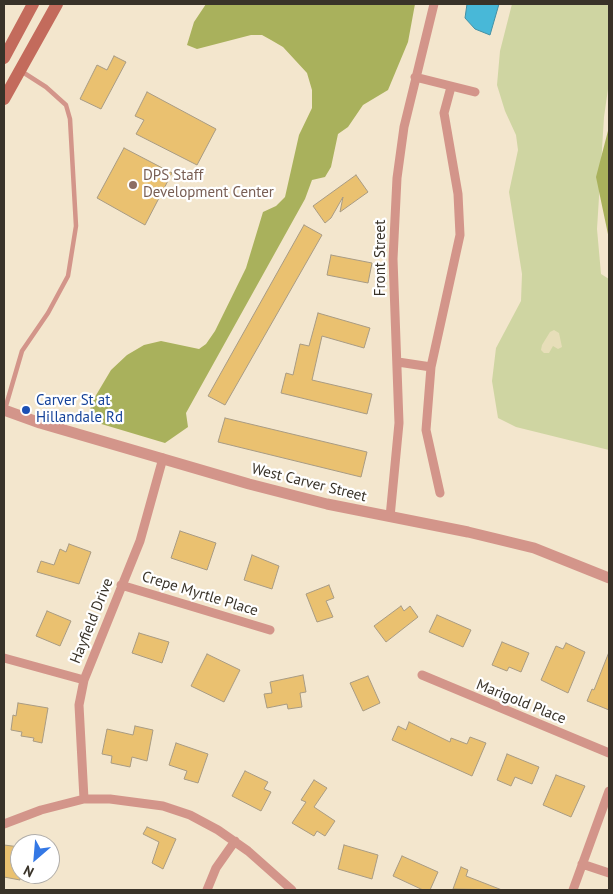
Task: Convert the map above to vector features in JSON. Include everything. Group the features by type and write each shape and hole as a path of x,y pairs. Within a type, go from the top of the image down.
{"main road":[{"path":"4,58 33,4"},
{"path":"4,99 57,4"}],"street":[{"name":"Front Street","path":"390,517 398,444 398,362 394,277 395,208 400,151 415,77 434,4"},
{"path":"415,77 475,92"},
{"path":"440,494 427,442 431,367 460,235 458,194 444,113 451,87"},
{"path":"398,362 431,367"},
{"name":"West Carver Street","path":"4,410 300,497 468,532 534,548 609,578"},
{"name":"Hayfield Drive","path":"84,799 79,705 84,680 145,525 163,458"},
{"name":"Crepe Myrtle Place","path":"121,585 270,630"},
{"path":"4,658 84,680"},
{"name":"Marigold Place","path":"422,676 609,753"},
{"path":"573,890 609,791"},
{"path":"4,824 41,810 84,799 136,802 178,810 202,821 235,841 262,862 292,890"},
{"path":"207,890 216,868 235,841"},
{"path":"582,864 609,873"}],"lane":[{"path":"4,410 22,351 48,313 68,276 76,226 70,120 66,105 46,87 20,70"}],"green space":[{"path":"206,4 415,4 408,42 388,90 363,105 348,127 338,134 331,167 325,177 312,180 305,199 186,413 188,427 165,443 88,420 92,402 111,370 127,355 144,345 161,341 199,349 206,344 215,331 246,268 263,212 276,206 285,197 299,135 312,108 312,90 307,73 283,47 262,35 251,35 197,49 187,45 194,22"},
{"path":"512,4 609,4 609,82 604,117 597,229 601,274 609,279 609,450 516,427 498,418 492,381 496,348 521,301 522,274 509,192 518,150 516,135 505,111 497,85 500,51"},
{"path":"609,127 609,239 596,177"}],"sand":[{"path":"554,330 559,333 562,347 558,349 553,346 549,353 544,353 541,350 542,345 550,332"}],"water":[{"path":"467,4 499,4 490,35 475,29 465,18"}],"building":[{"path":"114,56 126,62 101,109 80,99 97,65 107,70"},
{"path":"147,92 216,129 197,165 136,134 144,120 135,116"},
{"path":"124,148 172,173 145,225 97,198"},
{"path":"356,175 368,192 340,212 343,197 331,218 325,223 313,206"},
{"path":"304,225 322,235 225,405 208,396"},
{"path":"331,255 372,263 368,283 327,275"},
{"path":"318,313 370,328 364,348 322,336 312,380 372,394 367,414 281,393 286,373 293,375 300,344 309,346"},
{"path":"225,418 367,452 361,477 218,442"},
{"path":"180,531 216,543 207,570 171,558"},
{"path":"69,544 91,552 79,584 37,572 41,561 54,565 60,549 66,552"},
{"path":"252,555 279,566 272,589 244,580"},
{"path":"329,585 334,598 326,601 333,617 317,622 306,594"},
{"path":"401,606 404,611 410,606 418,617 386,642 374,626"},
{"path":"47,611 71,621 60,646 36,636"},
{"path":"437,615 471,630 463,647 429,632"},
{"path":"139,633 169,642 162,663 132,653"},
{"path":"502,642 529,653 521,672 509,667 507,671 492,665"},
{"path":"566,643 585,652 568,693 541,680 556,646 563,649"},
{"path":"609,652 609,710 587,701 592,689 594,690"},
{"path":"207,654 240,670 224,702 191,686"},
{"path":"303,675 306,692 300,693 302,707 288,709 287,704 267,708 264,694 272,693 270,682"},
{"path":"368,676 380,703 363,711 350,683"},
{"path":"18,703 48,708 42,743 33,741 34,738 21,736 22,732 11,730 13,715 16,716"},
{"path":"409,722 450,742 451,738 467,744 470,737 486,743 472,776 392,740 398,726 406,730"},
{"path":"135,726 153,730 147,761 132,757 130,767 111,763 112,756 102,754 107,729 133,735"},
{"path":"176,743 208,754 198,783 184,779 187,771 169,765"},
{"path":"507,754 539,767 532,784 515,777 511,786 497,780"},
{"path":"245,771 268,782 264,789 271,792 261,811 232,796"},
{"path":"556,775 585,786 571,817 543,805"},
{"path":"314,780 327,788 314,807 335,821 325,836 317,831 314,836 292,823 306,802 301,800"},
{"path":"147,827 176,839 163,869 152,863 159,842 143,834"},
{"path":"4,845 10,846 10,878 4,877"},
{"path":"344,845 378,855 372,879 338,869"},
{"path":"402,856 438,872 430,890 423,890 393,876"},
{"path":"461,867 468,870 466,876 502,890 453,889"}],"place":[{"name":"DPS Staff Development Center","path":"133,185"},
{"name":"Carver St at Hillandale Rd","path":"26,410"}]}
